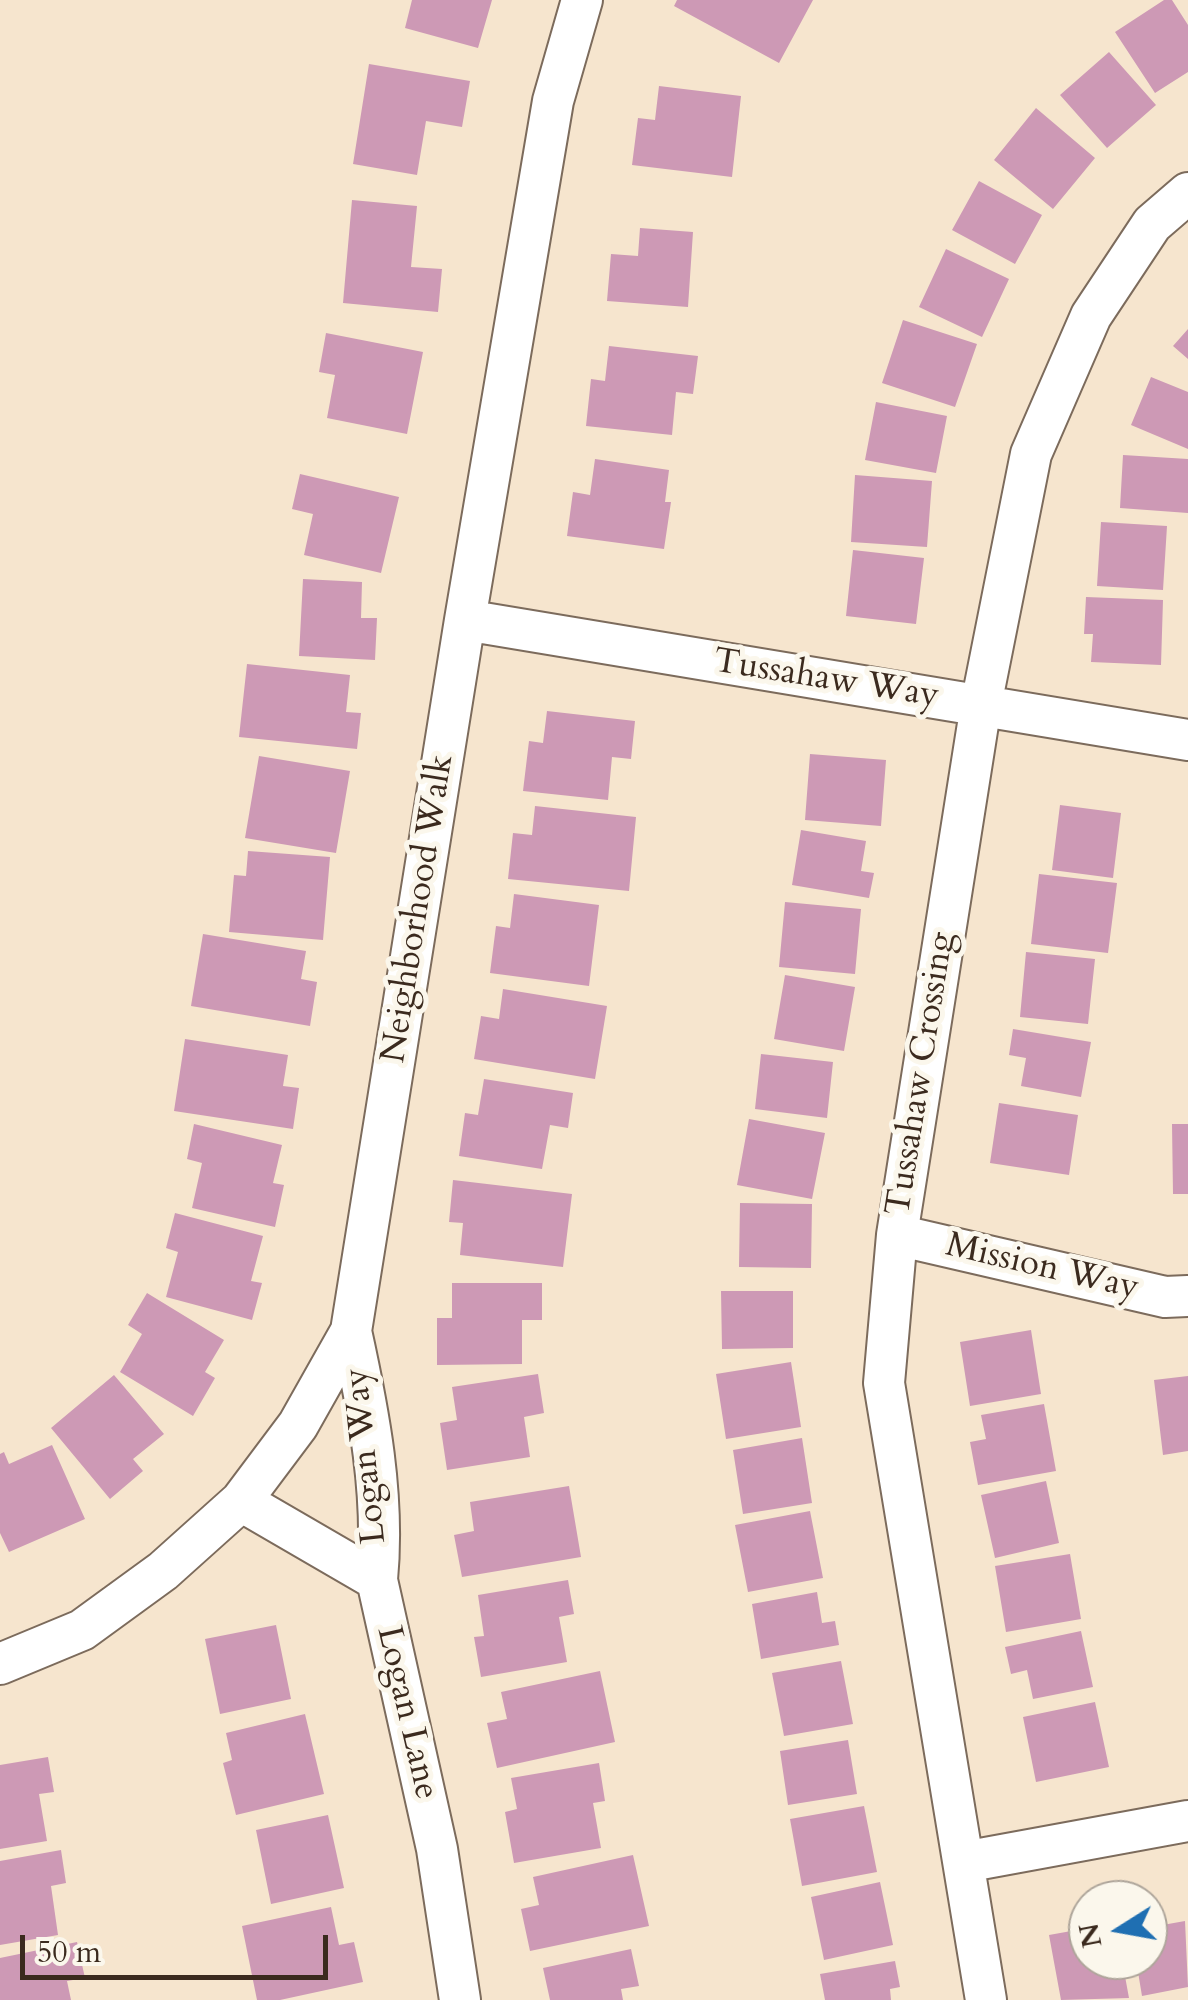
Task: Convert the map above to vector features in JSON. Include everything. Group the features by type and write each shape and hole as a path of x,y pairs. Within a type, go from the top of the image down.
{"street":[{"name":"Neighborhood Walk","path":"0,1664 82,1630 163,1571 241,1501 298,1425 351,1332 553,102 582,0"},
{"name":"Tussahaw Crossing","path":"986,2000 884,1383 896,1234 981,705 1030,454 1091,316 1152,224 1188,193"},
{"name":"Tussahaw Way","path":"465,620 1188,740"},
{"name":"Mission Way","path":"896,1234 1164,1297 1188,1296"},
{"name":"Logan Way","path":"351,1332 367,1404 382,1530 377,1580"},
{"name":"Logan Lane","path":"241,1501 377,1580 437,1849 460,2000"},
{"path":"964,1862 1188,1820"}],"building":[{"path":"412,0 492,0 478,48 405,28"},
{"path":"677,0 813,0 779,63 674,6"},
{"path":"1164,0 1172,0 1188,25 1188,72 1155,93 1115,32"},
{"path":"1109,52 1156,105 1107,148 1060,95"},
{"path":"369,64 470,81 462,127 426,121 417,175 353,164"},
{"path":"659,86 741,96 732,177 632,165 638,118 655,120"},
{"path":"1036,108 1095,158 1053,209 994,160"},
{"path":"979,181 1042,215 1015,264 952,230"},
{"path":"352,200 417,206 411,267 442,269 438,312 343,303"},
{"path":"640,228 693,232 688,307 607,301 611,254 638,256"},
{"path":"946,249 1009,279 982,337 919,307"},
{"path":"903,320 977,344 955,407 882,383"},
{"path":"1188,329 1188,359 1173,346"},
{"path":"326,333 423,352 407,434 327,418 335,375 319,372"},
{"path":"609,346 698,356 693,394 676,392 672,435 586,426 591,379 605,381"},
{"path":"1151,377 1188,392 1188,449 1131,425"},
{"path":"876,402 947,416 936,473 865,460"},
{"path":"1123,455 1188,459 1188,513 1120,508"},
{"path":"595,459 669,470 665,502 671,502 664,549 567,536 573,492 590,495"},
{"path":"300,474 399,497 381,573 304,555 313,514 292,509"},
{"path":"855,475 932,481 927,547 851,542"},
{"path":"1101,522 1167,526 1163,590 1097,586"},
{"path":"853,550 924,558 916,624 846,616"},
{"path":"303,579 362,582 361,618 377,618 375,660 299,656"},
{"path":"1086,597 1163,600 1161,665 1091,662 1093,634 1084,634"},
{"path":"247,664 350,675 346,712 361,713 357,749 239,737"},
{"path":"547,711 635,721 631,759 612,757 608,800 523,791 529,741 543,743"},
{"path":"810,754 886,760 881,826 805,820"},
{"path":"259,756 350,771 336,853 245,838"},
{"path":"1060,805 1121,813 1113,878 1052,870"},
{"path":"535,806 636,817 629,891 508,879 513,833 532,835"},
{"path":"801,830 866,841 861,871 874,873 869,898 792,885"},
{"path":"248,851 330,857 323,940 229,932 234,875 246,876"},
{"path":"1039,874 1117,883 1108,953 1031,944"},
{"path":"514,894 599,905 589,986 490,973 496,926 510,928"},
{"path":"785,902 861,909 855,974 779,967"},
{"path":"203,934 306,951 301,979 317,982 310,1026 191,1006"},
{"path":"1026,952 1095,959 1088,1024 1020,1017"},
{"path":"785,975 855,987 844,1051 774,1039"},
{"path":"503,989 607,1006 595,1079 474,1059 481,1016 499,1019"},
{"path":"1013,1029 1091,1042 1081,1097 1021,1086 1026,1058 1009,1055"},
{"path":"185,1039 288,1055 283,1086 299,1088 293,1129 174,1111"},
{"path":"761,1054 833,1062 827,1118 755,1109"},
{"path":"484,1079 573,1093 568,1128 550,1125 542,1169 459,1156 465,1113 478,1115"},
{"path":"999,1103 1078,1115 1069,1175 990,1163"},
{"path":"749,1119 825,1133 812,1199 737,1185"},
{"path":"194,1124 282,1145 273,1183 284,1185 275,1227 192,1208 202,1163 187,1159"},
{"path":"1172,1124 1188,1124 1188,1194 1173,1194"},
{"path":"453,1180 572,1194 563,1267 460,1255 463,1223 449,1222"},
{"path":"740,1203 812,1204 811,1268 739,1267"},
{"path":"175,1213 263,1236 251,1281 262,1283 252,1320 166,1297 178,1252 166,1248"},
{"path":"452,1283 542,1283 542,1320 522,1320 522,1364 437,1365 437,1318 452,1318"},
{"path":"721,1291 793,1291 793,1348 722,1349"},
{"path":"147,1293 224,1340 205,1372 215,1378 193,1416 120,1372 142,1334 128,1325"},
{"path":"1031,1330 1041,1394 970,1406 960,1342"},
{"path":"791,1362 801,1427 726,1439 716,1374"},
{"path":"538,1374 544,1413 524,1417 530,1457 447,1470 440,1423 457,1420 452,1387"},
{"path":"114,1375 164,1434 133,1459 143,1471 110,1499 51,1428"},
{"path":"1188,1376 1188,1451 1163,1455 1154,1380"},
{"path":"1044,1404 1056,1471 978,1485 970,1442 986,1439 981,1415"},
{"path":"802,1438 812,1503 743,1514 733,1450"},
{"path":"52,1445 85,1519 9,1552 0,1533 0,1454 4,1452 9,1464"},
{"path":"1046,1481 1059,1543 995,1558 981,1495"},
{"path":"569,1486 581,1557 462,1577 454,1535 474,1531 470,1502"},
{"path":"810,1511 823,1578 748,1592 735,1525"},
{"path":"1070,1554 1081,1619 1006,1632 995,1566"},
{"path":"568,1580 574,1614 559,1617 567,1662 481,1677 474,1637 484,1636 478,1595"},
{"path":"817,1592 822,1623 835,1621 839,1645 761,1659 752,1604"},
{"path":"276,1625 291,1699 220,1714 205,1639"},
{"path":"1081,1631 1093,1687 1033,1699 1027,1670 1011,1674 1005,1647"},
{"path":"841,1661 853,1724 784,1736 772,1673"},
{"path":"600,1671 615,1742 497,1768 487,1723 507,1719 501,1692"},
{"path":"1095,1702 1109,1767 1036,1782 1023,1717"},
{"path":"305,1714 324,1794 236,1815 223,1763 232,1760 226,1733"},
{"path":"848,1740 857,1794 788,1805 780,1751"},
{"path":"48,1757 54,1792 39,1794 47,1841 0,1849 0,1765"},
{"path":"599,1763 605,1801 593,1803 601,1848 514,1863 505,1812 517,1809 511,1778"},
{"path":"864,1806 877,1872 802,1886 790,1819"},
{"path":"328,1815 344,1888 271,1904 256,1830"},
{"path":"61,1850 66,1883 51,1886 58,1935 0,1945 0,1861"},
{"path":"633,1855 649,1926 530,1951 521,1909 539,1905 533,1877"},
{"path":"880,1882 893,1945 824,1960 811,1897"},
{"path":"331,1907 339,1945 354,1942 363,1982 280,2000 257,2000 242,1926"},
{"path":"1185,1921 1188,1987 1142,1996 1139,1980 1168,1980 1168,1924"},
{"path":"1068,1932 1068,1980 1126,1980 1129,1998 1061,2000 1049,1935"},
{"path":"77,1942 85,1978 67,1981 71,2000 0,2000 0,1958"},
{"path":"631,1949 639,1986 621,1989 623,2000 550,2000 543,1968"},
{"path":"895,1961 900,1987 890,1989 891,2000 825,2000 820,1974"}]}
